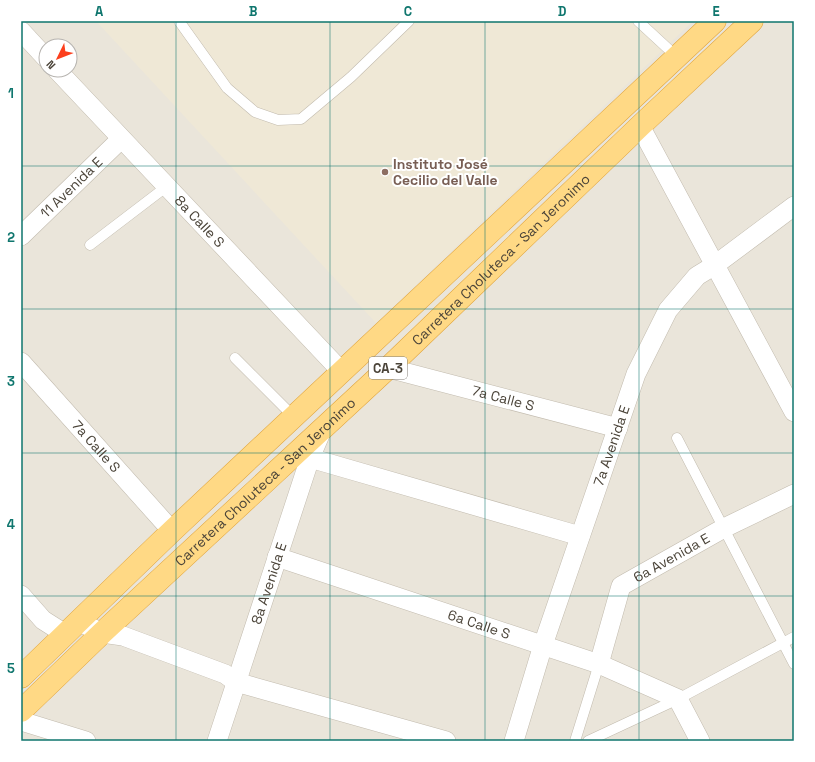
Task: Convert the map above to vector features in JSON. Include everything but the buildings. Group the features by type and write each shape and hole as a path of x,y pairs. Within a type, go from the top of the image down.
{"highway":[{"name":"Carretera Choluteca - San Jeronimo","path":"21,677 172,531 715,21"},
{"name":"Carretera Choluteca - San Jeronimo","path":"21,711 102,633 388,368 640,126 752,21"}],"street":[{"path":"21,31 38,49"},
{"name":"8a Calle S","path":"64,78 342,372"},
{"path":"640,126 794,412"},
{"name":"11 Avenida E","path":"21,236 121,139"},
{"name":"7a Avenida E","path":"514,741 543,645 636,374 668,310 697,276 715,265 794,206"},
{"name":"7a Calle S","path":"21,362 172,531"},
{"name":"7a Calle S","path":"388,368 618,428"},
{"name":"8a Avenida E","path":"217,741 310,458 324,427"},
{"path":"310,458 580,536"},
{"name":"6a Avenida E","path":"599,664 621,586 724,528 794,494"},
{"name":"6a Calle S","path":"277,557 599,664 678,699"},
{"path":"21,595 43,620 72,628 124,636 225,674 236,682 446,741"},
{"path":"678,699 700,741"},
{"path":"21,721 86,741"}],"lane":[{"path":"179,21 227,88 255,112 278,120 301,118 351,76 409,21"},
{"path":"638,21 677,57"},
{"path":"90,245 166,187"},
{"path":"235,358 294,417"},
{"path":"678,438 794,664"},
{"path":"588,741 678,699 794,637"},
{"path":"575,741 599,664"}],"shaded area":[{"path":"21,21 794,21 794,741 21,741"},
{"name":"Instituto José Cecilio del Valle","path":"96,21 693,21 376,323"}],"place":[{"name":"Instituto José Cecilio del Valle","path":"385,172"}]}
